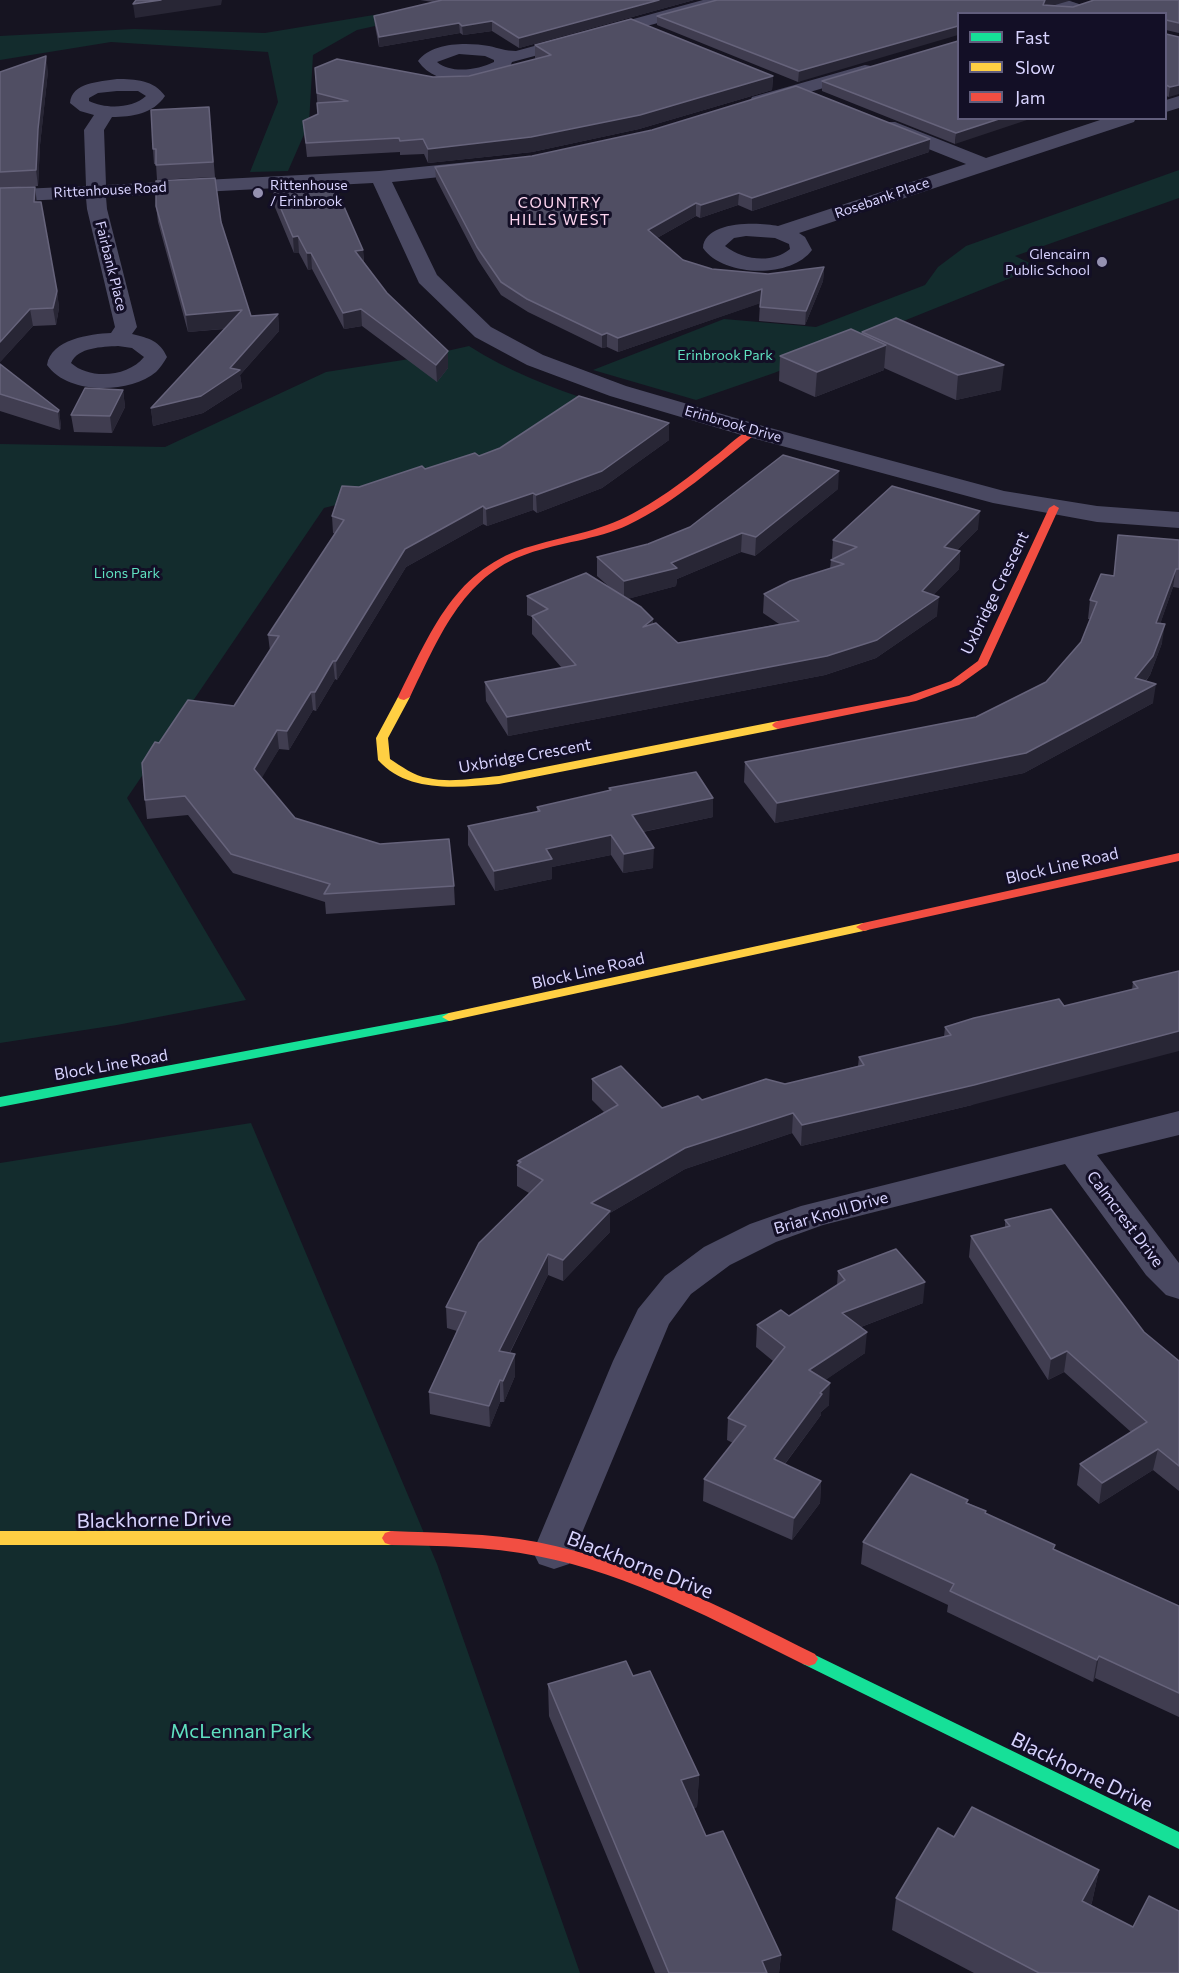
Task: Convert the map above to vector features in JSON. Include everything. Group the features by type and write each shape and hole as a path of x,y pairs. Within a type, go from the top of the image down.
{"street":[{"path":"503,57 517,56 723,0"},
{"path":"1050,0 1084,12"},
{"path":"1059,12 1098,0"},
{"path":"633,25 662,37"},
{"path":"746,105 882,64"},
{"path":"775,81 821,99"},
{"name":"Fairbank Place","path":"106,111 94,130 96,191 98,209 126,327 118,339"},
{"path":"874,120 983,164"},
{"name":"Rosebank Place","path":"781,232 1121,120"},
{"name":"Rittenhouse Road","path":"0,196 380,177 501,164"},
{"name":"Erinbrook Drive","path":"380,177 427,278 483,332 535,360 592,381 754,431 1002,498 1097,514 1179,520"},
{"name":"Uxbridge Crescent","path":"754,431 646,512 620,525 508,557 478,577 460,594 448,613 382,738 384,760 419,781 443,786 499,780 912,699 934,691 955,683 983,663 1054,508"},
{"name":"Block Line Road","path":"0,1102 501,1007 1179,857"},
{"name":"Briar Knoll Drive","path":"554,1552 652,1319 678,1285 726,1252 763,1233 814,1215 1179,1123"},
{"name":"Calmcrest Drive","path":"1074,1149 1159,1266 1179,1287"},
{"name":"Blackhorne Drive","path":"0,1538 64,1540 375,1536 495,1544 554,1552 602,1567 744,1628 1179,1841"}],"green space":[{"path":"422,7 420,16 357,30 313,55 309,123 288,171 250,172 278,102 268,52 111,42 0,60 0,36 134,29 265,33"},
{"name":"Erinbrook Park","path":"1179,170 1179,198 1015,256 1038,267 774,373 696,400 593,370 724,319 816,327 925,285 938,267 966,246"},
{"name":"Lions Park","path":"469,346 530,378 594,402 503,462 324,508 127,798 246,1000 117,1025 0,1043 0,444 165,447 326,372 416,358"},
{"name":"McLennan Park","path":"251,1123 437,1564 580,1973 0,1973 0,1163"}],"building":[{"path":"136,0 161,0 133,4"},
{"path":"442,0 659,0 519,38 492,21 462,26 459,23 379,37 374,16"},
{"path":"717,0 1045,0 1043,5 1073,7 1094,0 1179,0 1179,23 1167,20 1167,12 957,12 957,26 799,71 657,16"},
{"path":"631,19 773,76 640,115 531,137 428,149 423,139 400,141 399,138 306,143 303,121 318,114 317,103 348,101 317,93 315,68 337,59 433,77 469,76 551,55 535,45"},
{"path":"1167,34 1179,37 1179,85 1167,86"},
{"path":"957,41 957,120 996,120 956,133 822,81"},
{"path":"46,56 36,170 0,172 0,72"},
{"path":"796,86 930,139 752,198 739,193 701,205 696,203 648,230 683,260 712,269 768,274 824,267 806,311 760,307 762,289 618,338 607,333 602,335 527,299 501,282 477,247 435,167 532,156 652,130"},
{"path":"209,107 213,162 156,165 151,110"},
{"path":"215,178 221,222 251,316 278,314 230,368 240,370 201,396 151,408 242,310 186,315 156,206 156,181"},
{"path":"335,186 363,250 355,251 387,293 448,351 436,365 361,309 343,313 311,253 307,253 298,236 293,237 273,190"},
{"path":"35,187 34,202 41,202 57,291 53,308 30,309 0,342 0,188"},
{"path":"896,318 1004,365 958,375 862,332"},
{"path":"851,329 886,345 817,372 780,356"},
{"path":"0,364 59,410 58,412 0,394"},
{"path":"85,388 123,390 110,416 71,415"},
{"path":"579,396 669,423 602,471 536,495 533,493 486,509 483,506 405,549 315,692 311,692 287,731 277,730 254,769 295,818 380,844 449,839 454,886 324,894 330,884 231,854 185,796 145,800 142,763 155,742 159,743 188,700 234,706 279,636 268,635 344,520 332,516 342,486 359,487 422,466 425,469 475,453 479,456 500,448"},
{"path":"783,455 839,471 756,537 742,533 671,563 677,568 624,581 597,557 648,544 690,527"},
{"path":"892,486 980,511 944,547 960,551 922,591 939,597 877,640 827,656 507,717 485,682 576,665 532,616 548,609 527,596 586,573 641,607 653,619 643,627 656,623 678,643 799,621 764,594 790,581 844,564 831,560 857,547 833,540"},
{"path":"1118,535 1179,540 1179,569 1176,569 1156,623 1165,624 1153,656 1135,678 1156,684 1026,753 777,803 745,762 976,717 1046,682 1081,642 1097,602 1090,600 1101,574 1114,576"},
{"path":"696,772 713,798 632,815 654,848 624,854 611,835 546,849 552,859 494,871 468,826 540,811 537,807 611,790 609,788"},
{"path":"1179,971 1179,1031 974,1085 802,1125 793,1113 685,1148 591,1203 610,1211 563,1260 548,1254 499,1351 515,1354 489,1406 429,1392 466,1312 446,1307 479,1243 543,1180 517,1165 521,1162 518,1161 618,1105 592,1079 621,1066 662,1108 698,1096 702,1100 766,1079 785,1084 864,1065 859,1057 951,1035 945,1027 974,1018 1059,999 1064,1006 1138,988 1133,982"},
{"path":"1051,1209 1144,1332 1179,1361 1179,1466 1158,1449 1102,1483 1080,1464 1147,1422 1067,1351 1051,1359 971,1236 1010,1226 1005,1220"},
{"path":"896,1249 925,1282 842,1313 867,1332 809,1370 830,1383 820,1393 822,1394 774,1459 821,1481 794,1518 704,1479 746,1426 728,1418 785,1347 757,1325 781,1310 789,1316 845,1280 838,1271"},
{"path":"911,1474 968,1500 966,1503 986,1511 985,1513 1055,1545 1053,1549 1179,1606 1179,1693 1099,1656 1097,1660 950,1591 954,1584 863,1542"},
{"path":"626,1661 633,1676 650,1671 699,1775 681,1780 706,1836 723,1831 781,1955 762,1961 767,1973 669,1973 548,1684"},
{"path":"972,1807 1099,1870 1082,1901 1133,1927 1149,1896 1179,1911 1179,1973 1039,1973 896,1898 938,1828 954,1837"}],"traffic: fast":[{"path":"0,1102 449,1017"},
{"path":"809,1659 1179,1841"}],"traffic: slow":[{"path":"404,697 382,738 384,760 398,770 425,782 467,783 499,780 778,725"},
{"path":"449,1017 863,927"},
{"path":"0,1538 391,1538"}],"traffic: jam":[{"path":"404,697 445,617 473,582 489,568 509,557 537,547 609,529 641,514 658,504 754,431"},
{"path":"778,725 912,699 955,683 983,663 1054,508"},
{"path":"863,927 1179,857"},
{"path":"391,1538 516,1545 589,1562 685,1599 809,1659"}],"place":[{"name":"Rittenhouse / Erinbrook","path":"258,193"},
{"name":"Glencairn Public School","path":"1102,262"}],"district":[{"name":"COUNTRY HILLS WEST","path":"560,212"}]}
